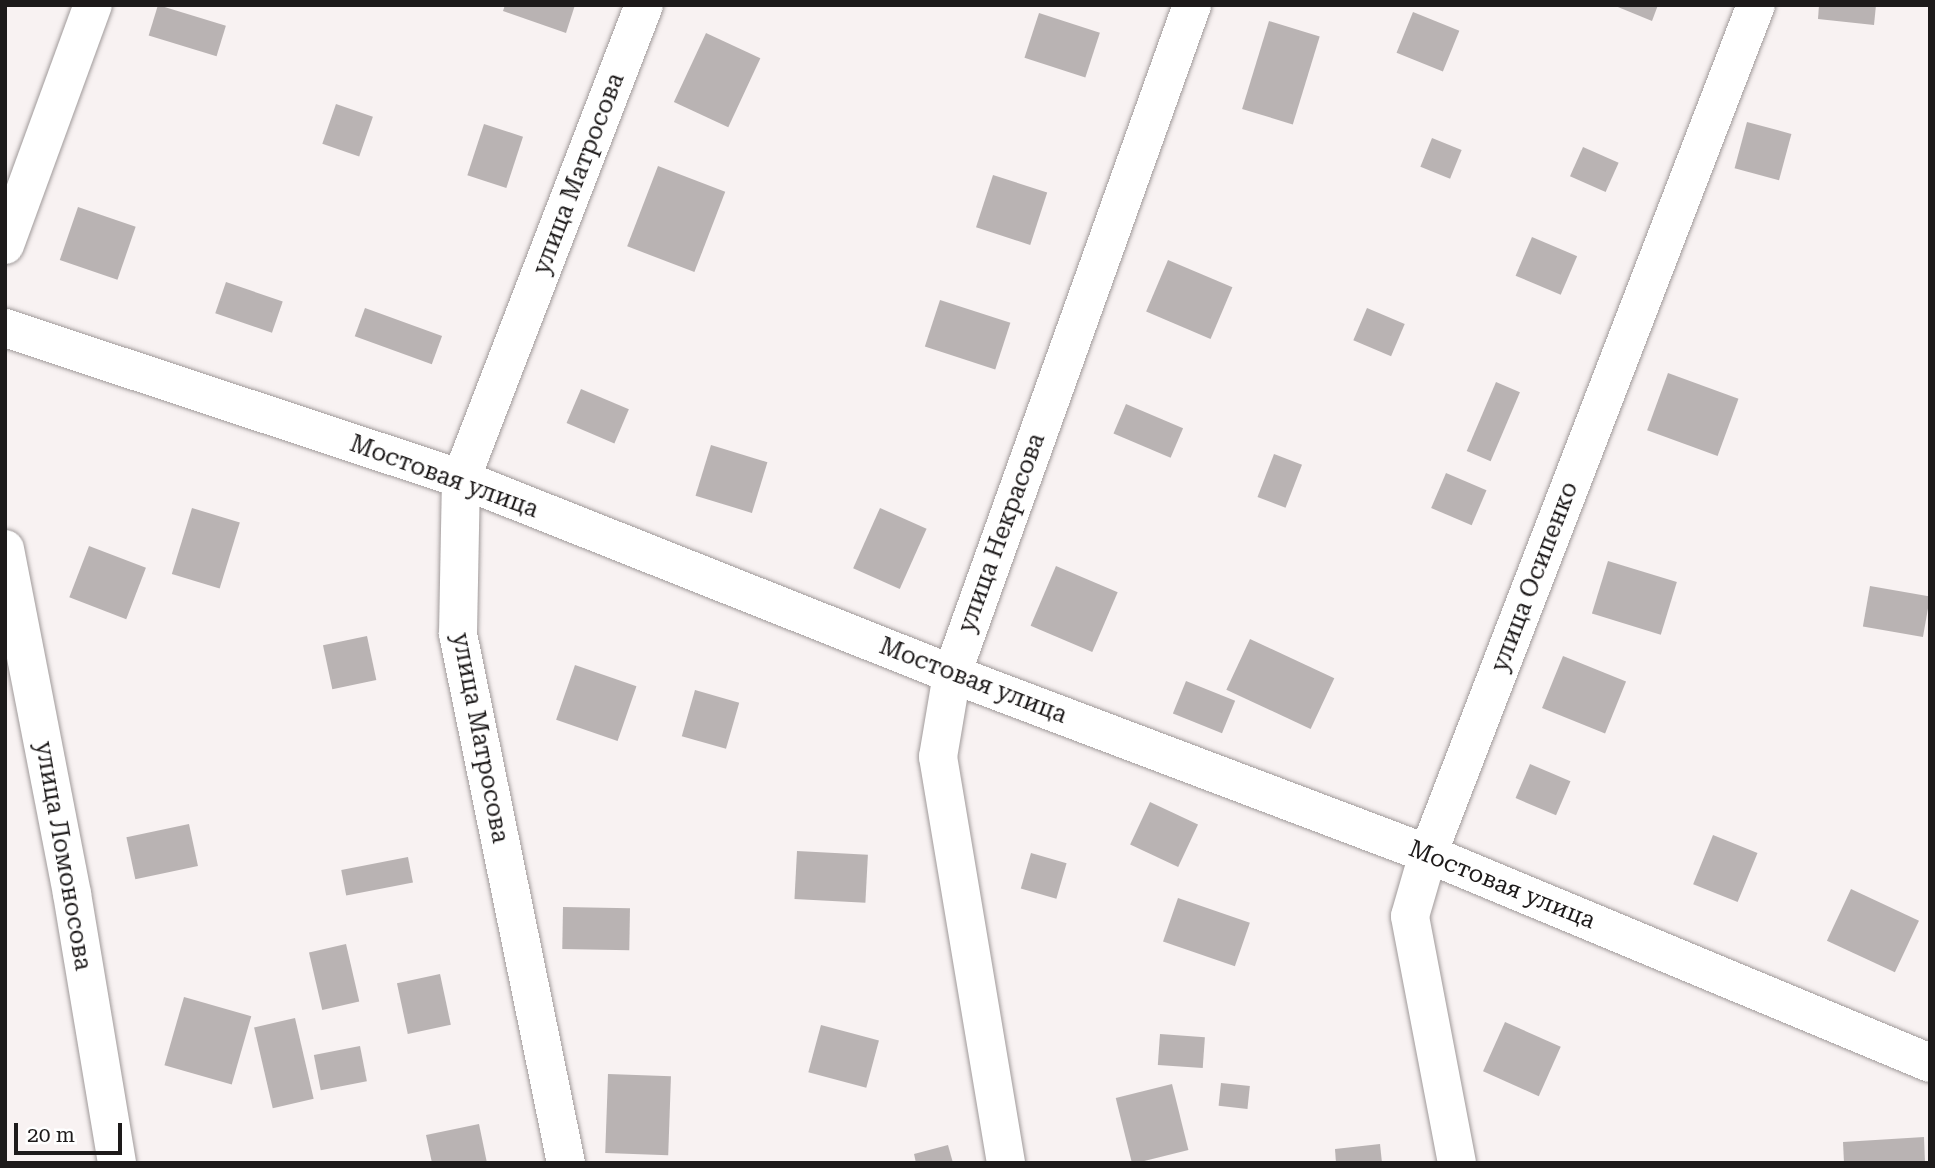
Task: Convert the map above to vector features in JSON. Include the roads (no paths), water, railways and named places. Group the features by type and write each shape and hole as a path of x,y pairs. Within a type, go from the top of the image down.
{"street":[{"path":"5,245 93,5"},
{"name":"улица Матросова","path":"566,1163 458,634 461,479 644,5"},
{"name":"улица Некрасова","path":"1006,1163 938,757 952,674 1192,5"},
{"name":"улица Осипенко","path":"1457,1163 1410,916 1428,854 1756,5"},
{"name":"Мостовая улица","path":"5,328 461,479 952,674 1428,854 1930,1063"},
{"name":"улица Ломоносова","path":"5,549 72,894 117,1163"}]}
